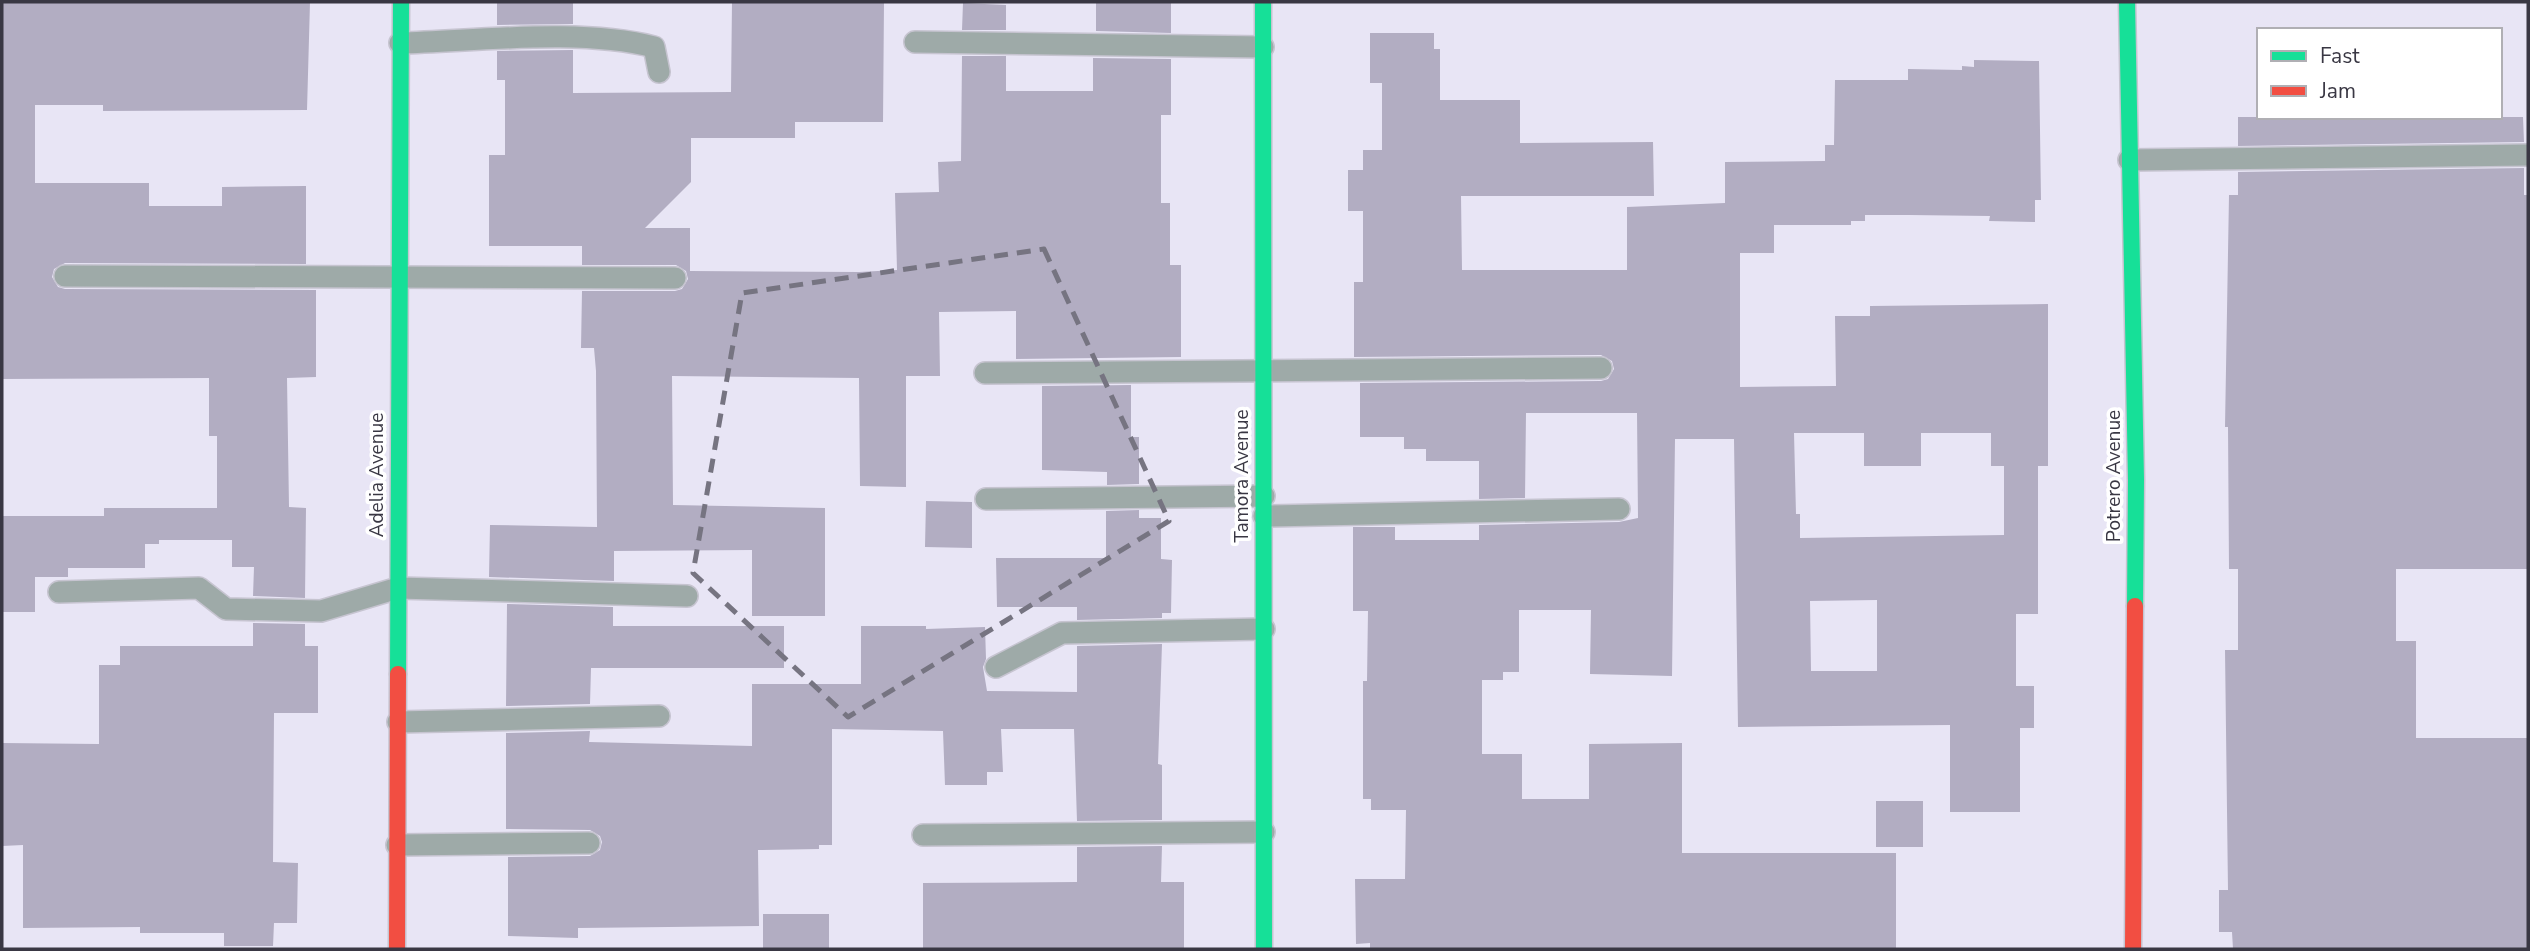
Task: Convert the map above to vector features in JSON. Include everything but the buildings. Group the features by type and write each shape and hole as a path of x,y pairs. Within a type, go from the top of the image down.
{"street":[{"name":"Adelia Avenue","path":"397,949 401,2"},
{"name":"Tamora Avenue","path":"1262,2 1264,949"},
{"name":"Potrero Avenue","path":"2127,2 2136,480 2133,949"}],"lane":[{"path":"400,43 540,39 626,40 654,47 659,72"},
{"path":"915,41 1263,47"},
{"path":"2129,160 2528,155"},
{"path":"65,276 675,278"},
{"path":"985,373 1601,368"},
{"path":"986,499 1264,506 1619,509"},
{"path":"59,592 199,588 226,609 321,611 398,588 687,596"},
{"path":"996,667 1062,633 1264,629"},
{"path":"398,722 659,716"},
{"path":"923,835 1264,832"},
{"path":"397,845 589,842"}],"highlighted area":[{"path":"1044,249 1169,521 848,717 693,573 742,293"}],"traffic: fast":[{"path":"398,674 401,2"},
{"path":"1263,2 1264,949"},
{"path":"2127,2 2136,480 2135,606"}],"traffic: jam":[{"path":"2133,949 2135,606"},
{"path":"397,949 398,674"}]}
